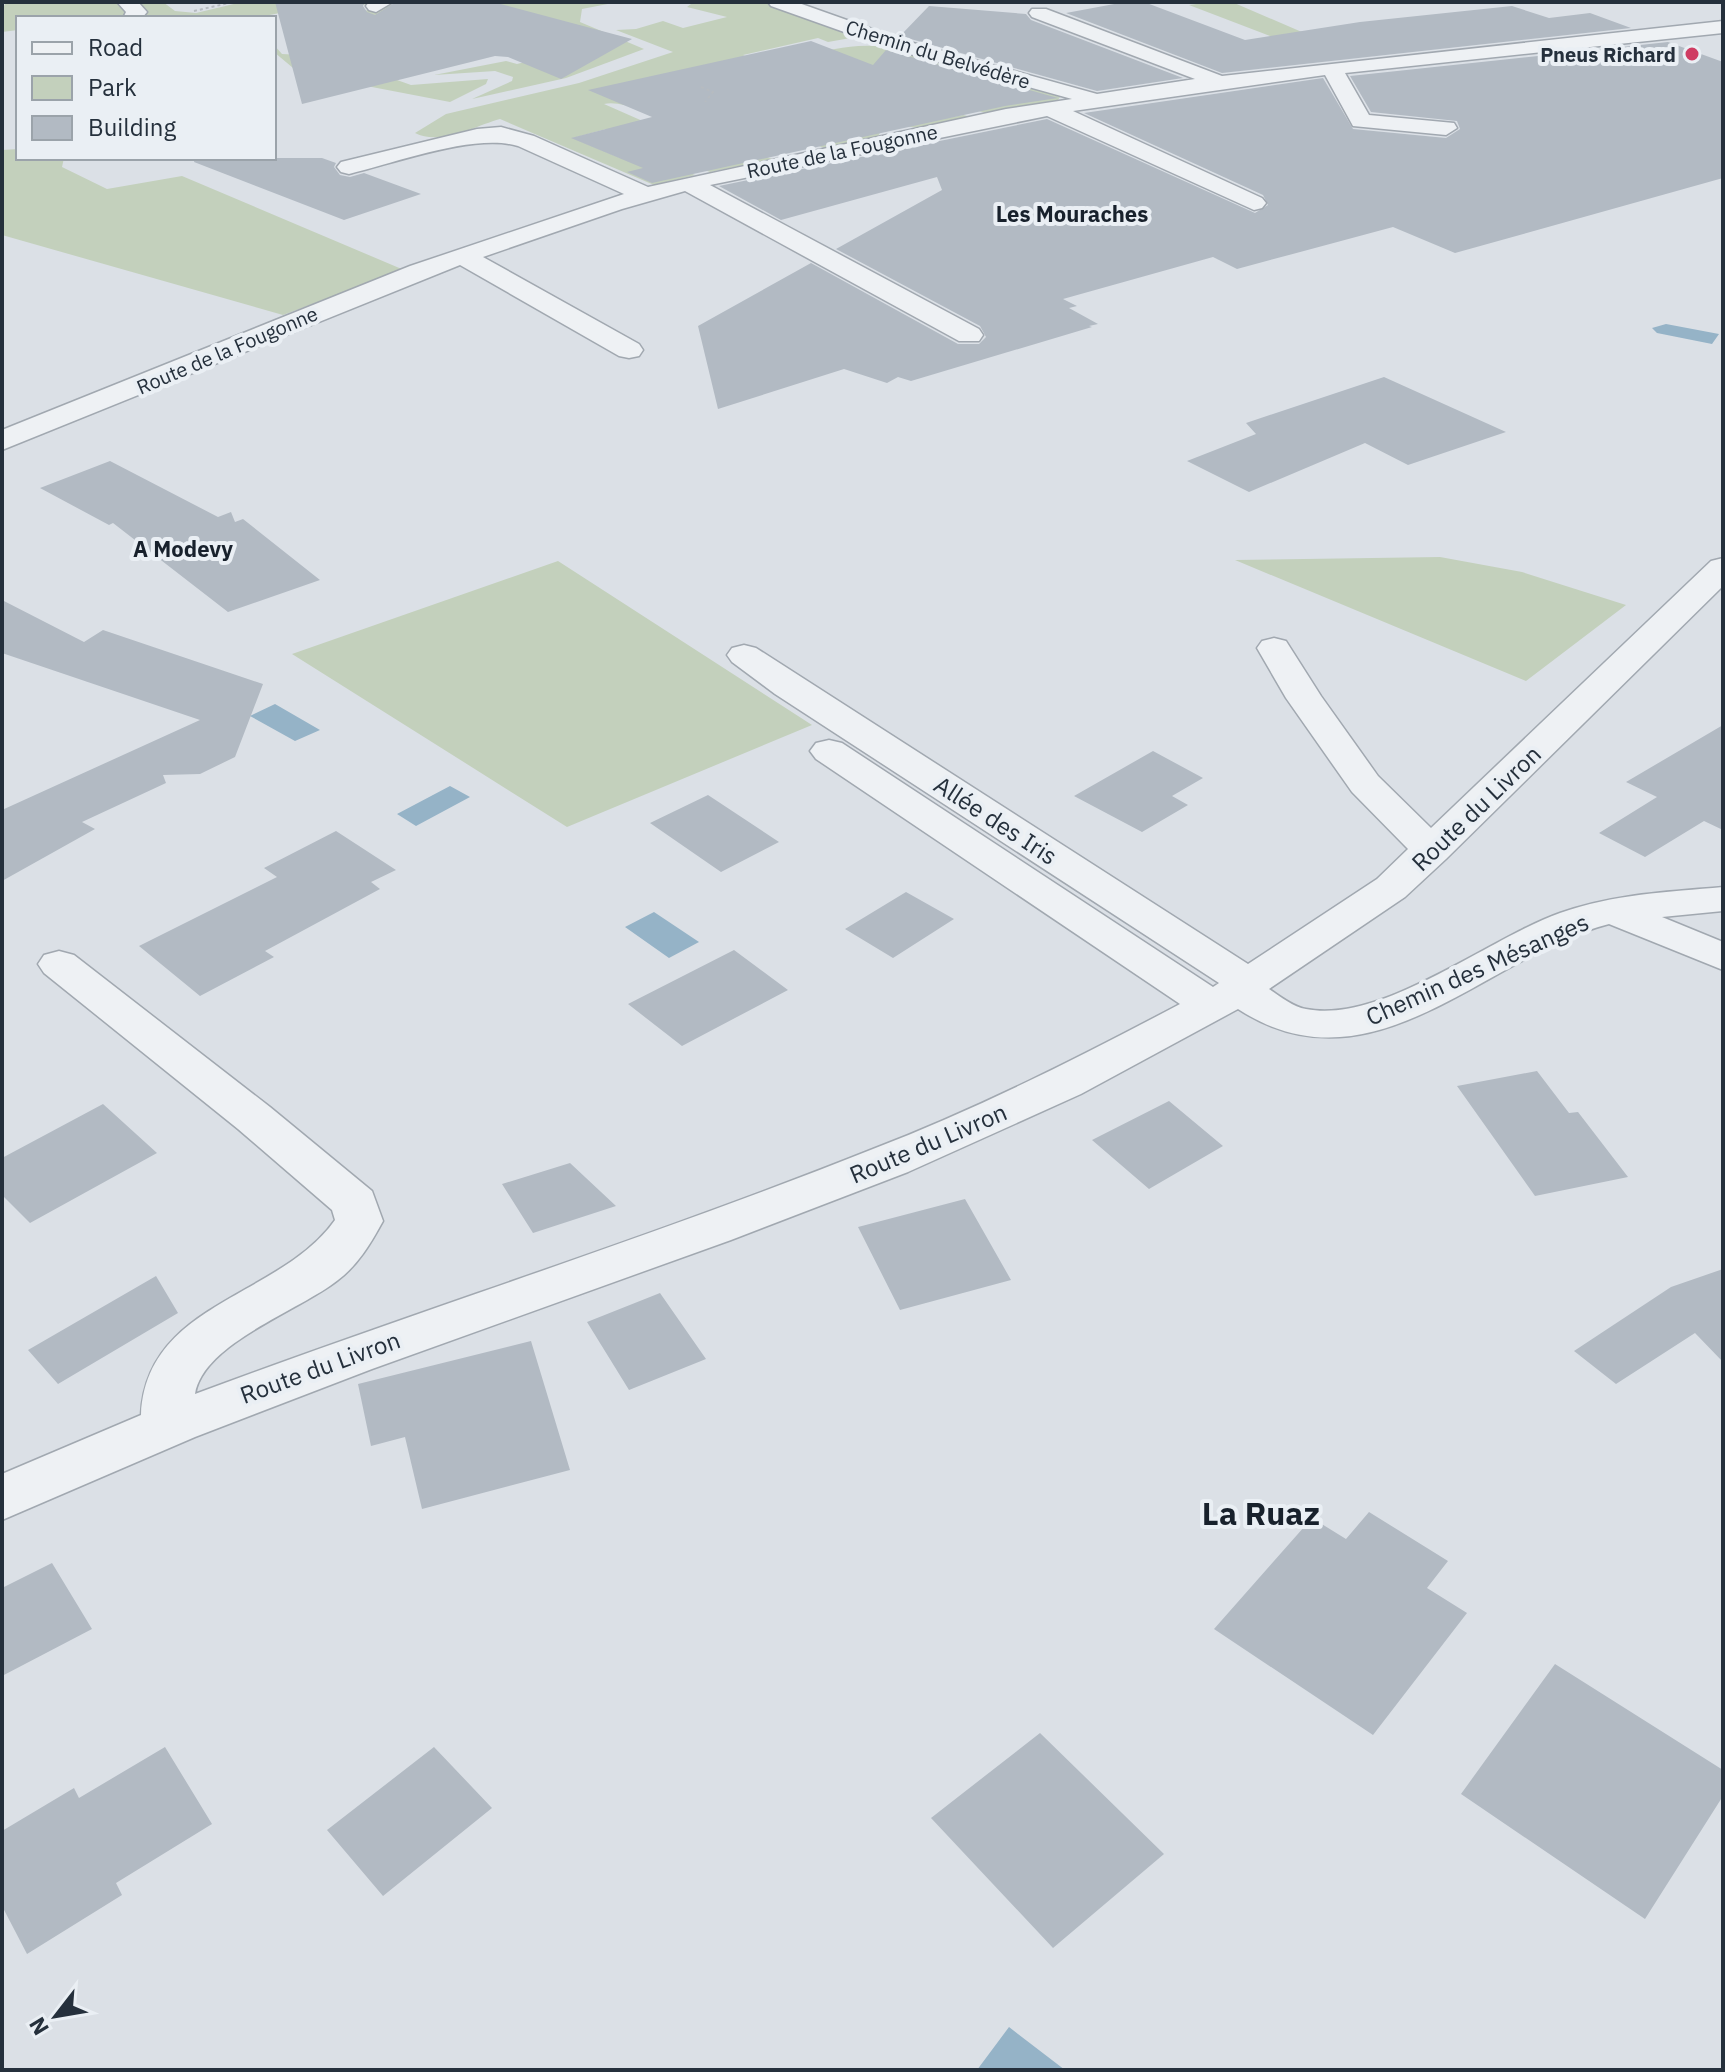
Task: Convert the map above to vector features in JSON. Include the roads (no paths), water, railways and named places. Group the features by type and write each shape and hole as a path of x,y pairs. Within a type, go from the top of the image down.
{"street":[{"name":"Chemin du Belvédère","path":"778,2 899,45 1100,100"},
{"path":"1039,13 1220,82"},
{"name":"Route de la Fougonne","path":"2,441 462,256 688,183 1048,108 1100,100 1332,68 1723,27"},
{"path":"1332,68 1361,121 1446,128"},
{"path":"1048,108 1254,203"},
{"path":"349,167 477,136 501,134 526,141 646,195"},
{"path":"688,183 969,335"},
{"path":"462,256 629,350"},
{"name":"Route du Livron","path":"2,1498 246,1393 507,1299 757,1214 1062,1085 1234,993 1330,934 1391,888 1723,568"},
{"path":"1274,648 1304,698 1365,784 1432,851"},
{"name":"Allée des Iris","path":"744,655 1234,993"},
{"name":"Allée des Iris","path":"829,751 1234,993"},
{"name":"Chemin des Mésanges","path":"1234,993 1306,1024 1333,1026 1369,1021 1574,922 1615,912 1723,899"},
{"path":"1615,912 1723,957"},
{"path":"59,964 254,1118 355,1203 359,1221 347,1242 319,1268 211,1336 186,1358 170,1386 167,1426"}],"water":[{"path":"1666,324 1719,334 1712,344 1657,333 1652,328"},
{"path":"275,704 320,730 295,741 250,716"},
{"path":"450,786 470,797 416,826 397,814"},
{"path":"654,912 699,942 669,958 625,927"},
{"path":"1009,2027 1065,2070 977,2070"}],"place":[{"name":"Pneus Richard","path":"1692,54"}],"district":[{"name":"Les Mouraches","path":"1072,213"},
{"name":"A Modevy","path":"183,548"},
{"name":"La Ruaz","path":"1261,1513"}]}
